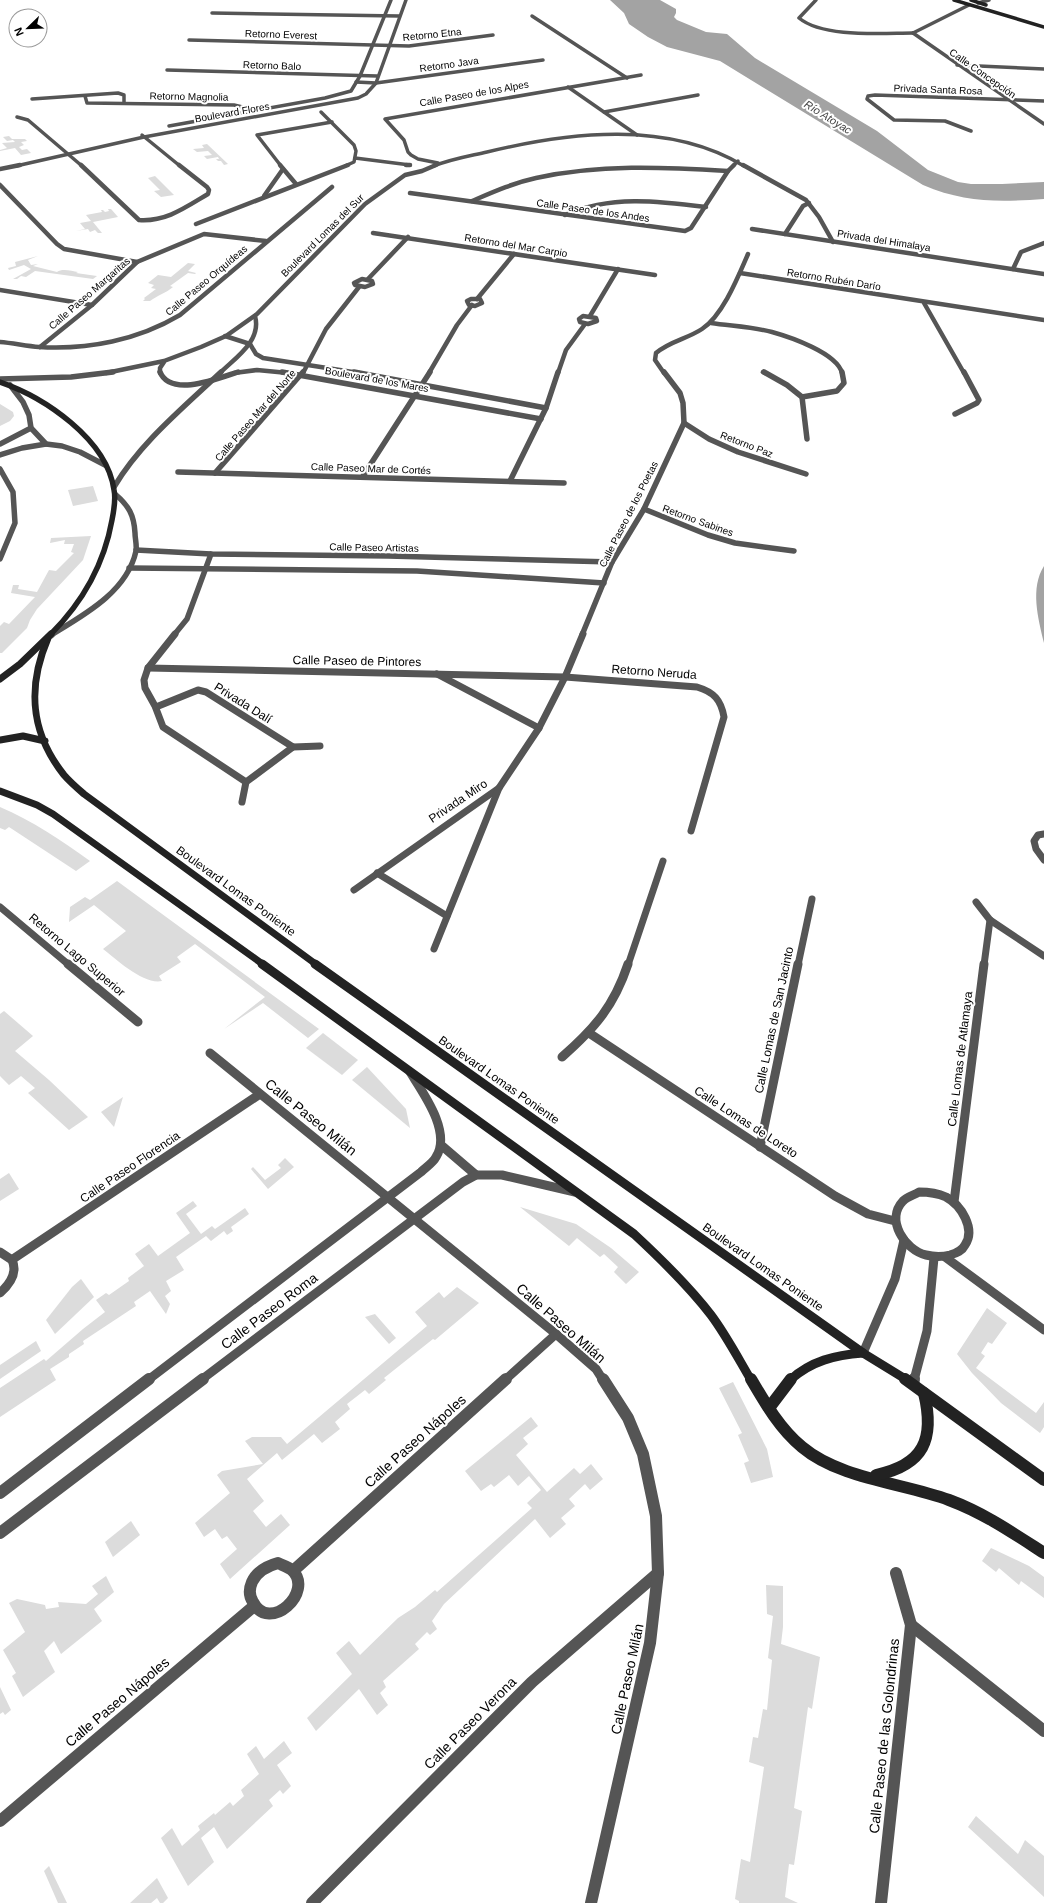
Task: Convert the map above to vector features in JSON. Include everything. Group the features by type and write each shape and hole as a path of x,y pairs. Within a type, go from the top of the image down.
{"street":[{"name":"Boulevard Flores","path":"163,128 252,110 325,98 351,91 360,76 391,0"},
{"path":"376,83 377,76 398,16 406,0"},
{"path":"816,0 799,18 811,26 830,30 913,33 969,5"},
{"path":"954,0 1044,27"},
{"path":"971,0 1037,20"},
{"path":"978,2 989,0"},
{"path":"212,13 398,16"},
{"path":"532,16 627,78"},
{"name":"Calle Concepción","path":"913,33 1044,124"},
{"name":"Retorno Etna","path":"373,45 409,46 493,35"},
{"name":"Retorno Everest","path":"189,40 373,45"},
{"name":"Retorno Java","path":"356,82 376,83 543,60"},
{"path":"957,65 1044,69"},
{"name":"Retorno Balo","path":"167,70 377,76"},
{"name":"Calle Paseo de los Alpes","path":"418,159 408,152 404,140 384,119 568,86 641,76"},
{"name":"Boulevard Flores","path":"0,169 144,137 358,98 366,94 376,83"},
{"path":"568,86 637,135"},
{"name":"Retorno Magnolia","path":"32,99 122,94 124,103"},
{"path":"604,112 698,95"},
{"name":"Privada Santa Rosa","path":"971,131 945,121 894,120 867,99 868,96 875,95 1044,101"},
{"name":"Retorno Magnolia","path":"86,96 87,103 234,105 252,110"},
{"path":"325,98 331,103"},
{"path":"252,110 256,113 255,116"},
{"path":"321,112 354,144 356,151 354,160"},
{"path":"17,117 28,120 70,154 139,220 154,221 179,212 208,194 209,190 207,186 144,137 140,132"},
{"path":"296,184 257,135 332,122"},
{"path":"0,164 148,131"},
{"path":"354,160 406,171 420,172 438,163 497,149 536,142 584,136 637,135 663,138 698,145 738,161 767,180 801,196 809,203 833,242"},
{"path":"418,159 438,163"},
{"name":"Boulevard Lomas del Sur","path":"0,379 50,380 133,370 164,362 225,336 255,316 362,206 406,171 410,165 418,159"},
{"path":"196,224 354,160 410,165"},
{"name":"Calle Paseo de los Andes","path":"410,193 685,231 691,228 728,171 738,161"},
{"path":"471,202 488,193 535,178 596,168 638,166 728,171"},
{"path":"264,197 283,169"},
{"path":"0,184 57,244 64,249 137,262"},
{"name":"Calle Paseo Orquídeas","path":"0,342 40,347 94,344 145,332 168,323 180,315 266,241 332,187"},
{"path":"564,215 594,205 624,202 665,202 706,207"},
{"path":"785,234 804,206 809,203"},
{"name":"Privada del Himalaya","path":"752,229 1044,274"},
{"name":"Retorno del Mar Carpio","path":"373,233 655,275"},
{"name":"Calle Paseo Margaritas","path":"40,347 92,305 137,262 196,236 204,234 266,241"},
{"name":"Calle Paseo Mar del Norte","path":"216,473 302,375 326,330 358,287 354,282 362,279 368,279 408,237"},
{"path":"1013,269 1021,252 1044,243"},
{"path":"363,476 416,396 457,325 472,305 467,304 467,301 477,298 514,254"},
{"name":"Calle Paseo de los Poetas","path":"499,788 539,728 565,677 612,562 644,509 684,423 683,403 680,393 661,369 656,360 656,353 660,348 696,333 711,323 740,273 748,254"},
{"path":"590,316 618,270"},
{"name":"Retorno Rubén Darío","path":"740,273 924,303 1044,320"},
{"path":"0,290 92,305"},
{"path":"924,303 979,400 978,403 955,414"},
{"path":"49,637 81,599 101,563 112,529 115,491 126,467 209,382 250,344 257,330 258,323 255,316"},
{"path":"583,316 590,316 596,318 597,321 592,324 580,322 579,319 583,316"},
{"path":"711,323 772,332 804,343 828,356 841,370 844,383 837,391 802,397"},
{"path":"510,481 546,408 566,350 585,324"},
{"name":"Boulevard de los Mares","path":"225,336 250,344 256,354 263,358 309,364 546,408"},
{"path":"164,362 160,368 160,374 169,381 190,384 209,382"},
{"name":"Boulevard de los Mares","path":"209,382 246,370 276,371 541,419"},
{"path":"763,372 787,385 802,397 807,439"},
{"path":"0,382 10,385 42,401 72,422 94,446 105,465 115,491 129,505 134,516 136,550 129,568 118,585 89,611 49,637 0,679"},
{"path":"10,385 23,402 29,415 31,428 46,444"},
{"name":"Retorno Paz","path":"684,423 709,439 738,452 806,474"},
{"path":"0,444 31,428"},
{"path":"0,455 22,448 46,444 62,446 80,452 105,465"},
{"path":"0,469 13,492 15,523 0,559"},
{"name":"Calle Paseo Mar de Cortés","path":"178,472 363,476 564,483"},
{"name":"Retorno Sabines","path":"644,509 708,535 735,543 794,551"},
{"name":"Calle Paseo Artistas","path":"136,550 211,554 388,556 612,562"},
{"path":"211,554 187,618 148,668 144,677 144,687 148,697 156,707 158,718 163,726 246,782"},
{"path":"384,571 388,556"},
{"path":"417,572 421,558"},
{"name":"Calle Paseo Artistas","path":"129,568 417,572 604,583"},
{"name":"Boulevard Lomas Poniente","path":"49,637 38,663 34,688 35,710 45,741 65,776 96,803 220,895 458,1066 863,1353 913,1384 1044,1480"},
{"name":"Calle Paseo de Pintores","path":"148,668 565,677"},
{"path":"435,673 539,728"},
{"name":"Retorno Neruda","path":"565,677 690,685 702,687 714,693 723,705 724,717 691,831"},
{"name":"Privada Dalí","path":"156,707 198,690 206,692 293,747"},
{"path":"0,740 13,736 31,736 45,741"},
{"path":"242,802 246,782 293,747 320,746"},
{"name":"Privada Miro","path":"354,890 376,873 499,788"},
{"name":"Privada Miro","path":"434,948 499,788"},
{"path":"0,791 53,814 634,1234 670,1268 696,1296 720,1328 769,1408 787,1432 801,1447 814,1456 835,1466 931,1493 964,1506 996,1522 1044,1553"},
{"path":"1044,834 1036,836 1033,839 1033,844 1044,860"},
{"path":"562,1057 589,1033 607,1010 624,977 663,861"},
{"path":"376,873 447,916"},
{"name":"Calle Lomas de San Jacinto","path":"760,1147 812,898"},
{"path":"976,902 990,920 1044,956"},
{"name":"Retorno Lago Superior","path":"0,906 138,1022"},
{"name":"Calle Lomas de Atlamaya","path":"954,1202 990,920"},
{"name":"Calle Lomas de Loreto","path":"589,1033 835,1196 868,1214 895,1221"},
{"name":"Calle Paseo Milán","path":"210,1053 556,1334 596,1369 631,1425 643,1454 656,1516 658,1573 650,1643 591,1903"},
{"path":"410,1071 434,1114 440,1134 441,1145 476,1175 502,1175 576,1192"},
{"name":"Calle Paseo Florencia","path":"13,1259 260,1094"},
{"name":"Calle Paseo Roma","path":"0,1493 423,1170 437,1156 441,1145"},
{"name":"Calle Paseo Roma","path":"0,1533 413,1218 445,1194 476,1175"},
{"path":"919,1192 937,1193 954,1202 964,1214 969,1228 967,1242 959,1252 945,1258 934,1258 912,1249 898,1231 895,1221 896,1210 901,1202 909,1195 919,1192"},
{"path":"769,1408 784,1385 800,1370 829,1356 863,1353 895,1279 904,1240"},
{"path":"0,1252 7,1254 13,1259 16,1267 14,1276 9,1285 0,1293"},
{"path":"913,1384 927,1331 934,1258"},
{"path":"945,1258 1044,1330"},
{"name":"Calle Paseo Nápoles","path":"293,1571 556,1334"},
{"path":"871,1476 889,1474 904,1467 917,1456 926,1442 930,1425 929,1407 924,1393"},
{"path":"278,1563 286,1565 293,1571 297,1580 298,1590 294,1600 288,1608 279,1613 270,1614 261,1612 254,1606 250,1587 254,1577 260,1569 269,1564 278,1563"},
{"name":"Calle Paseo Verona","path":"312,1903 532,1682 658,1573"},
{"name":"Calle Paseo de las Golondrinas","path":"880,1903 911,1625 896,1573"},
{"name":"Calle Paseo Nápoles","path":"0,1821 254,1606"},
{"path":"911,1625 1044,1731"}],"shaded area":[{"path":"9,136 12,139 25,139 27,141 21,142 24,145 19,147 22,150 27,149 31,153 21,155 15,148 0,151 7,148 2,143 15,142 13,140 7,141 3,137"},
{"path":"207,144 228,164 224,165 221,161 218,161 216,159 219,159 218,157 207,159 204,156 212,155 208,151 197,152 193,149 204,148 202,145"},
{"path":"155,176 174,195 161,197 154,191 160,190 148,178"},
{"path":"108,209 111,209 118,217 93,222 102,233 98,233 95,230 90,232 88,229 76,231 85,229 80,223 91,221 86,215 102,212 101,210 105,212 109,211"},
{"path":"38,256 28,260 31,265 38,264 33,266 57,272 67,270 97,276 93,279 35,271 26,277 21,276 17,279 13,279 31,269 24,265 9,270 8,268 16,266 15,262"},
{"path":"188,263 195,264 188,271 196,273 195,274 188,273 170,286 173,287 168,291 150,301 143,301 145,299 144,298 156,289 151,288 154,285 148,283 158,275 171,277"},
{"path":"0,404 13,412 14,416 10,421 0,426"},
{"path":"93,486 98,501 73,506 68,490"},
{"path":"91,536 83,560 37,609 27,628 2,653 0,653 0,626 4,622 9,624 35,597 11,593 13,585 19,585 18,589 37,592 49,570 56,571 74,553 71,552 74,544 64,544 65,540 50,543 51,538"},
{"path":"0,807 24,818 46,831 90,861 76,871 9,827 5,830 0,828"},
{"path":"117,881 319,1029 308,1038 263,1003 224,1029 265,997 195,944 177,957 181,962 159,976 162,981 147,979 131,971 103,949 126,931 94,905 69,922 70,907 85,897 90,900"},
{"path":"4,1011 33,1036 15,1051 49,1080 88,1117 69,1130 28,1093 35,1088 21,1076 9,1085 0,1076 0,1014"},
{"path":"323,1033 358,1060 342,1075 306,1048"},
{"path":"367,1067 406,1109 410,1128 352,1080"},
{"path":"123,1097 114,1127 101,1112"},
{"path":"285,1158 294,1167 268,1189 251,1169 253,1167 265,1180 281,1168 278,1165"},
{"path":"9,1173 19,1189 0,1201 0,1179"},
{"path":"193,1201 197,1206 186,1214 201,1234 212,1226 215,1229 245,1208 249,1214 231,1227 233,1231 227,1235 224,1231 211,1241 206,1236 176,1257 184,1270 166,1281 171,1291 165,1296 170,1304 166,1314 150,1291 134,1302 136,1306 83,1341 84,1344 69,1354 69,1357 50,1369 56,1380 0,1417 0,1388 44,1359 46,1361 105,1312 96,1300 106,1293 109,1295 129,1281 128,1278 144,1266 135,1254 149,1244 158,1256 190,1233 176,1213"},
{"path":"520,1207 576,1224 611,1248 639,1272 626,1284 614,1272 618,1267 604,1254 600,1257 577,1238 569,1246"},
{"path":"81,1279 94,1297 55,1334 46,1320 72,1287"},
{"path":"457,1287 479,1303 435,1340 433,1339 384,1378 386,1380 369,1394 365,1390 347,1404 350,1409 335,1422 340,1429 322,1443 314,1434 282,1460 277,1453 247,1479 264,1501 253,1511 266,1527 281,1514 290,1525 230,1579 220,1564 237,1549 227,1536 222,1539 215,1529 204,1537 195,1523 230,1493 217,1475 222,1471 263,1464 245,1441 252,1437 281,1437 287,1444 427,1326 415,1312 439,1292 444,1298"},
{"path":"987,1308 1007,1323 992,1344 988,1342 981,1353 985,1356 976,1368 1036,1413 1044,1402 1044,1427 1040,1433 1001,1403 972,1373 957,1354"},
{"path":"375,1314 396,1338 389,1344 365,1317"},
{"path":"36,1341 41,1351 0,1379 0,1365"},
{"path":"733,1382 767,1449 773,1477 751,1483 744,1463 749,1461 738,1435 742,1433 719,1388"},
{"path":"531,1417 538,1426 523,1438 528,1444 516,1455 547,1492 574,1468 580,1474 591,1464 603,1479 590,1490 585,1484 569,1499 575,1506 561,1518 566,1524 550,1538 535,1519 444,1604 432,1621 437,1629 430,1635 427,1632 415,1644 419,1649 383,1681 386,1687 380,1693 388,1705 377,1715 359,1689 316,1731 307,1718 352,1674 336,1653 349,1641 360,1655 398,1618 415,1607 435,1590 437,1592 532,1508 527,1503 541,1490 529,1476 518,1486 509,1475 494,1487 491,1484 481,1491 465,1471"},
{"path":"131,1521 140,1535 113,1557 105,1542"},
{"path":"991,1548 1029,1566 1044,1577 1044,1598 1021,1581 1019,1585 999,1568 996,1572 982,1561"},
{"path":"106,1576 114,1592 94,1609 102,1621 61,1654 54,1641 44,1651 55,1672 23,1697 12,1676 16,1673 3,1650 25,1632 9,1603 17,1599 45,1605 46,1609 59,1607 58,1602 86,1604 98,1594 92,1586"},
{"path":"766,1585 783,1586 783,1627 781,1644 820,1657 812,1709 808,1707 794,1808 802,1811 794,1865 789,1864 785,1897 798,1903 739,1903 739,1901 735,1899 741,1859 750,1862 764,1767 749,1762 753,1737 758,1738 763,1709 767,1710 772,1660 768,1658 773,1616 767,1614"},
{"path":"0,1687 11,1710 5,1715 3,1712 0,1714"},
{"path":"284,1741 292,1753 277,1765 291,1786 283,1794 280,1790 269,1800 273,1806 227,1849 214,1827 201,1838 214,1862 188,1886 161,1838 172,1828 182,1846 200,1830 198,1826 214,1813 215,1815 230,1802 233,1806 244,1796 241,1790 259,1774 247,1754 256,1746 264,1759"},
{"path":"976,1816 1018,1854 1025,1840 1044,1856 1044,1897 968,1827"},
{"path":"49,1866 67,1903 58,1903 44,1871"},
{"path":"157,1878 168,1898 163,1903 160,1903 157,1898 151,1903 130,1903"}],"water":[{"name":"Río Atoyac","path":"610,0 660,0 676,9 674,17 677,20 706,32 727,34 755,58 877,131 928,170 958,182 971,184 1044,182 1044,199 1012,201 982,200 953,195 923,185 720,61 667,47 648,37 629,24 624,13"},
{"path":"1044,566 1044,643 1036,603 1036,593 1037,584"}]}
